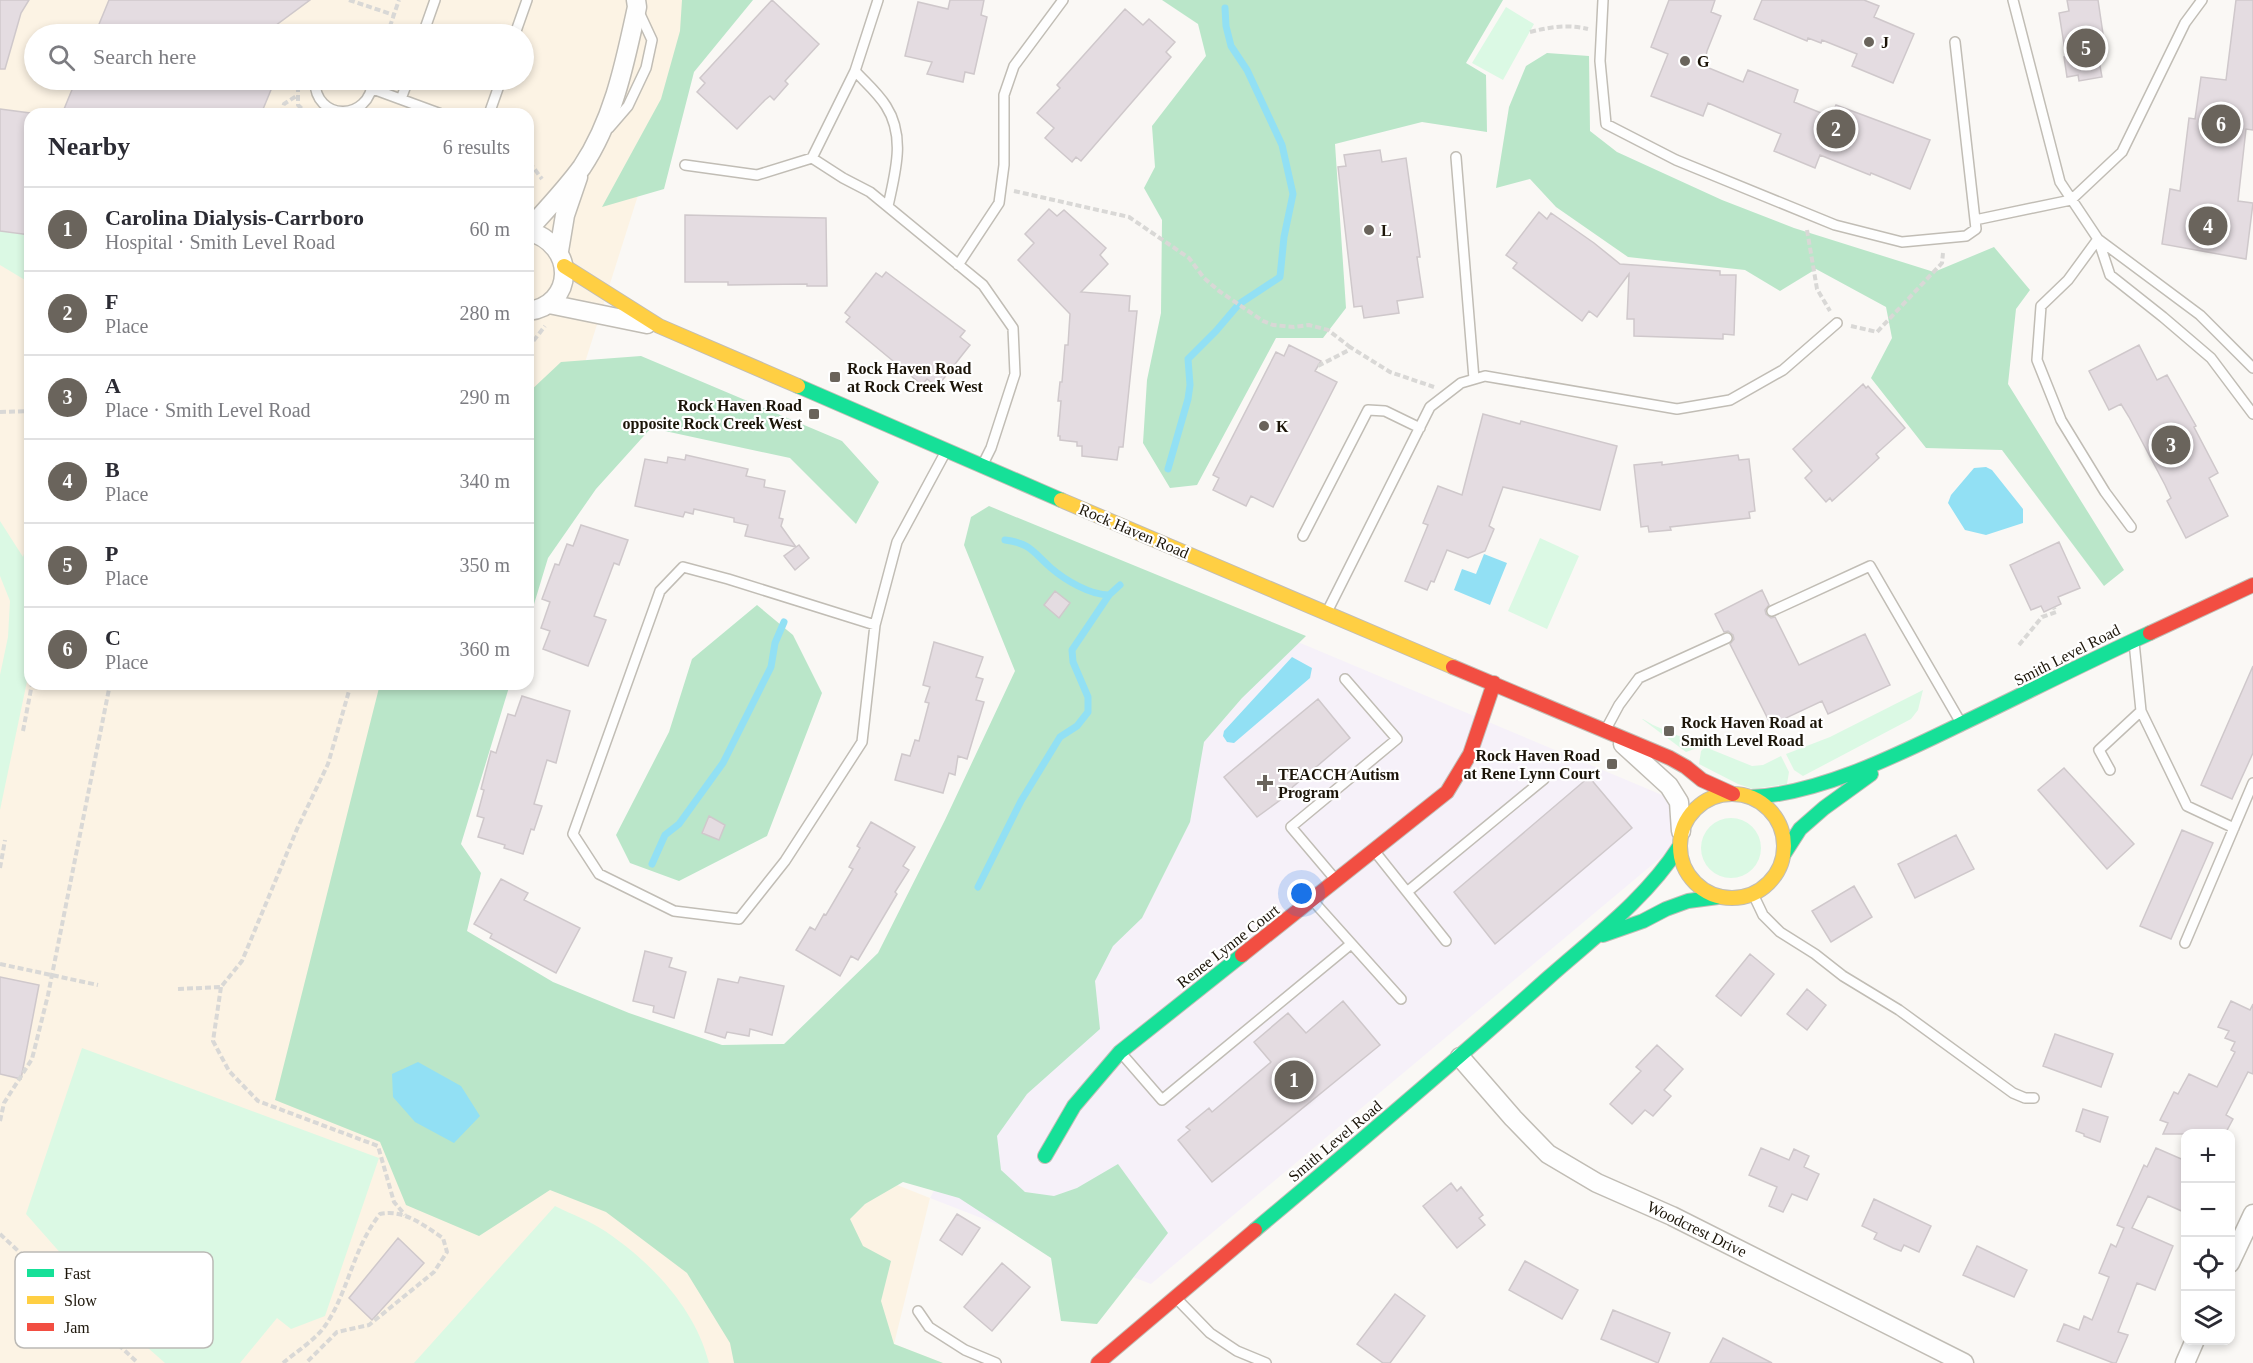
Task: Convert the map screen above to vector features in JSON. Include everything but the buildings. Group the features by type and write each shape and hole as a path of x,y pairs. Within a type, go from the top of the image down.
{"street":[{"name":"Rock Haven Road","path":"534,224 581,167 595,143 619,88 636,4"},
{"name":"Rock Haven Road","path":"538,313 558,293 564,280 562,259 565,215 581,167"},
{"name":"Rock Haven Road","path":"534,232 551,241 562,259 659,326 946,451 1670,758 1702,780 1733,794"},
{"name":"Rock Haven Road","path":"538,313 659,326"},
{"name":"Smith Level Road","path":"1751,797 1777,796 1803,790 1897,755 2253,585"},
{"name":"Renee Lynne Court","path":"1045,1156 1074,1106 1120,1052 1448,792 1470,754 1494,683"},
{"name":"Rock Haven Road","path":"1607,732 1669,786 1679,802 1680,839"},
{"name":"Smith Level Road","path":"1784,854 1800,830 1824,808 1897,755"},
{"path":"1733,794 1751,797 1766,807 1778,821 1783,837 1784,854 1778,871 1767,885 1753,894 1736,898 1718,897 1702,890 1690,878 1682,863 1680,839 1689,816 1700,804 1716,796 1733,794"},
{"name":"Smith Level Road","path":"1098,1363 1460,1057 1650,886 1667,866 1680,839"},
{"name":"Smith Level Road","path":"1590,940 1643,921 1688,901 1718,897"},
{"name":"Woodcrest Drive","path":"1460,1057 1548,1154 1597,1183 1672,1216 1964,1363"},
{"path":"2235,1252 2253,1214"},
{"path":"2185,1363 2193,1345"}],"lane":[{"path":"427,24 435,0"},
{"path":"519,24 527,0"},
{"path":"685,165 757,175 812,158 855,71 878,0"},
{"path":"958,265 999,203 1004,165 1004,95 1014,66 1063,0"},
{"path":"1603,0 1600,61 1606,124 1676,160 1804,213 1835,225 1902,242 1966,236 1976,229 1955,42"},
{"path":"2013,0 2060,182 2098,239 2110,275 2211,358 2253,414"},
{"path":"1975,220 2071,200 2121,152 2185,23 2202,0"},
{"path":"855,71 886,106 894,125 898,143 888,206"},
{"path":"316,90 320,100 329,108"},
{"path":"358,108 363,105 370,90"},
{"path":"384,90 425,108"},
{"path":"401,99 404,90"},
{"path":"491,108 497,90"},
{"path":"812,158 870,192 983,285 1013,328 1014,374 991,448 982,466"},
{"path":"1456,158 1474,379"},
{"path":"2098,239 2200,315 2253,368"},
{"path":"2098,239 2068,280 2042,306 2037,360 2061,420 2105,492 2131,527"},
{"path":"1327,613 1430,407 1461,382 1485,376 1677,409 1730,400 1783,370 1837,323"},
{"path":"1303,536 1368,410 1385,411 1420,428"},
{"path":"875,625 683,567 660,591 573,834 599,874 674,911 739,919 785,861 862,742 875,625 897,542 946,451"},
{"path":"1772,611 1870,566 1962,725"},
{"path":"1607,732 1619,705 1639,678 1727,638"},
{"path":"2134,640 2141,711 2187,806 2234,828"},
{"path":"1337,880 1291,827 1397,739 1345,679"},
{"path":"2110,770 2099,750 2141,711"},
{"path":"1407,892 1544,779"},
{"path":"2185,943 2253,783"},
{"path":"1374,851 1446,941"},
{"path":"1753,894 1763,915 1780,932 1899,1010 2013,1093 2025,1098 2034,1098"},
{"path":"1312,900 1401,999"},
{"path":"1120,1052 1162,1100 1351,944"},
{"path":"1176,1297 1210,1333 1237,1351 1266,1363"},
{"path":"918,1311 929,1327 965,1350 996,1363"}],"path":[{"path":"349,0 394,15"},
{"path":"391,24 399,0"},
{"path":"1530,32 1558,25 1602,32"},
{"path":"298,90 298,105 301,108"},
{"path":"283,108 284,104 298,94"},
{"path":"534,168 542,179"},
{"path":"1001,188 1129,217 1189,258 1204,278 1219,291 1263,321 1273,325 1294,327 1309,325 1328,330 1390,372 1449,392"},
{"path":"1804,213 1817,289 1837,323 1877,332 1942,263 1945,238"},
{"path":"1318,366 1349,350 1350,347"},
{"path":"0,412 24,411"},
{"path":"2019,645 2042,617 2056,612 2054,608"},
{"path":"23,731 31,690"},
{"path":"0,1121 4,1103 32,1059 52,975 109,690"},
{"path":"306,1363 337,1332 369,1325 434,1272 447,1252 442,1238 406,1215 394,1202 378,1146 258,1101 229,1071 213,1041 220,987 242,961 297,829 328,764 349,690"},
{"path":"0,868 5,840"},
{"path":"0,964 98,985"},
{"path":"178,989 220,987"},
{"path":"283,1363 324,1328 337,1303 363,1238 380,1214 392,1211 406,1215"},
{"path":"0,1234 19,1252"},
{"path":"122,1348 138,1363"}],"shaded area":[{"path":"0,0 700,0 534,523 534,108 24,108 24,690 481,690 388,984 930,1198 894,1344 943,1363 0,1363"},
{"path":"1241,618 1674,800 1677,844 1151,1284 930,1198"}],"green space":[{"path":"682,0 753,0 694,72 664,189 602,207 661,99 680,31"},
{"path":"1162,0 1503,0 1466,63 1486,75 1487,132 1422,122 1335,144 1346,308 1323,338 1276,338 1197,485 1170,488 1143,443 1147,380 1161,313 1162,220 1144,188 1155,167 1152,126 1206,56 1198,24"},
{"path":"1506,7 1534,24 1503,80 1472,63"},
{"path":"1547,53 1589,56 1590,131 1617,152 1722,200 1794,228 1934,272 1994,247 2030,290 2016,309 2008,384 2124,570 2104,586 2002,450 1926,448 1871,378 1892,338 1886,307 1816,269 1780,291 1745,270 1628,257 1556,207 1530,179 1496,188 1509,107 1526,66"},
{"path":"0,231 24,234 24,279 0,265"},
{"path":"641,356 842,441 879,482 856,524 790,458 651,428 596,489 548,558 534,604 534,387 561,362"},
{"path":"989,506 1306,636 1242,698 1204,742 1190,822 1142,918 1113,946 1095,981 1100,1029 1027,1094 997,1136 1001,1170 1025,1192 1054,1196 1077,1188 1118,1164 1168,1233 1097,1324 1061,1321 1051,1258 959,1198 903,1182 865,1204 850,1219 863,1246 891,1261 881,1301 894,1344 943,1363 734,1363 730,1343 687,1273 606,1212 550,1190 479,1236 406,1205 380,1142 275,1100 378,690 508,690 461,844 481,873 467,931 553,982 629,1013 722,1045 784,1044 878,953 945,820 1015,671 964,545 971,517"},
{"path":"0,521 23,557 24,554 25,690 0,810 0,675 8,637 10,601 0,576"},
{"path":"1540,538 1579,556 1547,629 1508,611"},
{"path":"757,605 793,635 822,693 767,836 679,881 630,863 616,835 669,732 692,659"},
{"path":"1923,690 1918,710 1911,719 1803,776 1794,770 1786,754 1830,737"},
{"path":"1642,719 1653,725 1700,745 1686,752"},
{"path":"1705,747 1752,766 1763,765 1781,756 1789,772 1787,784 1753,789 1738,784 1699,764 1701,751"},
{"path":"1731,818 1752,827 1761,848 1752,869 1731,878 1710,869 1701,848 1710,827"},
{"path":"82,1048 379,1158 325,1316 291,1329 277,1318 240,1363 165,1363 148,1348 213,1348 213,1252 60,1252 26,1214"},
{"path":"555,1206 605,1231 639,1257 654,1272 682,1305 702,1343 709,1363 414,1363"}],"water":[{"path":"1986,467 1992,470 2023,509 2023,523 1986,535 1965,530 1948,503 1951,495 1974,468"},
{"path":"1484,554 1507,563 1490,605 1454,590 1462,569 1476,574"},
{"path":"1292,657 1312,668 1310,678 1234,743 1227,742 1223,736 1224,731"},
{"path":"418,1062 461,1086 480,1116 454,1143 415,1122 393,1097 392,1074"}],"waterway":[{"path":"1168,469 1188,399 1190,385 1188,359 1239,304 1280,277 1284,237 1293,194 1282,145 1247,70 1231,46 1226,26 1225,8"},
{"path":"1005,540 1026,546 1070,582 1094,592 1109,595"},
{"path":"978,887 1021,801 1060,737 1077,726 1088,712 1088,697 1073,662 1072,650 1109,595 1120,585"},
{"path":"652,864 665,835 679,824 723,763 771,667 775,643 784,622"}],"traffic: fast":[{"path":"798,386 1061,500"},
{"path":"1751,797 1804,789 1859,771 1912,748 2150,633"},
{"path":"1784,854 1800,829 1824,808 1871,774"},
{"path":"1255,1230 1439,1074 1618,917 1651,884 1679,847"},
{"path":"1603,935 1643,921 1688,901 1718,897"},
{"path":"1045,1156 1074,1106 1120,1052 1242,955"}],"traffic: slow":[{"path":"564,266 659,326 798,386"},
{"path":"1061,500 1453,667"},
{"path":"1732,794 1752,798 1769,809 1780,826 1784,846 1780,866 1769,883 1752,894 1732,898 1712,894 1695,883 1684,866 1680,846 1684,826 1695,809 1712,798 1732,794"}],"traffic: jam":[{"path":"2150,633 2253,585"},
{"path":"1453,667 1670,758 1702,780 1733,794"},
{"path":"1242,955 1447,792 1470,754 1494,683"},
{"path":"1098,1363 1255,1230"}],"place":[{"name":"J","path":"1869,42"},
{"name":"P","path":"2086,48"},
{"name":"G","path":"1685,61"},
{"name":"C","path":"2221,124"},
{"name":"F","path":"1836,129"},
{"name":"B","path":"2208,226"},
{"name":"L","path":"1369,230"},
{"name":"Rock Haven Road at Rock Creek West","path":"835,377"},
{"name":"Rock Haven Road opposite Rock Creek West","path":"814,414"},
{"name":"K","path":"1264,426"},
{"name":"A","path":"2171,445"},
{"name":"Rock Haven Road at Smith Level Road","path":"1669,731"},
{"name":"Rock Haven Road at Rene Lynn Court","path":"1612,764"},
{"name":"TEACCH Autism Program","path":"1265,783"},
{"name":"Carolina Dialysis-Carrboro","path":"1294,1080"}]}
